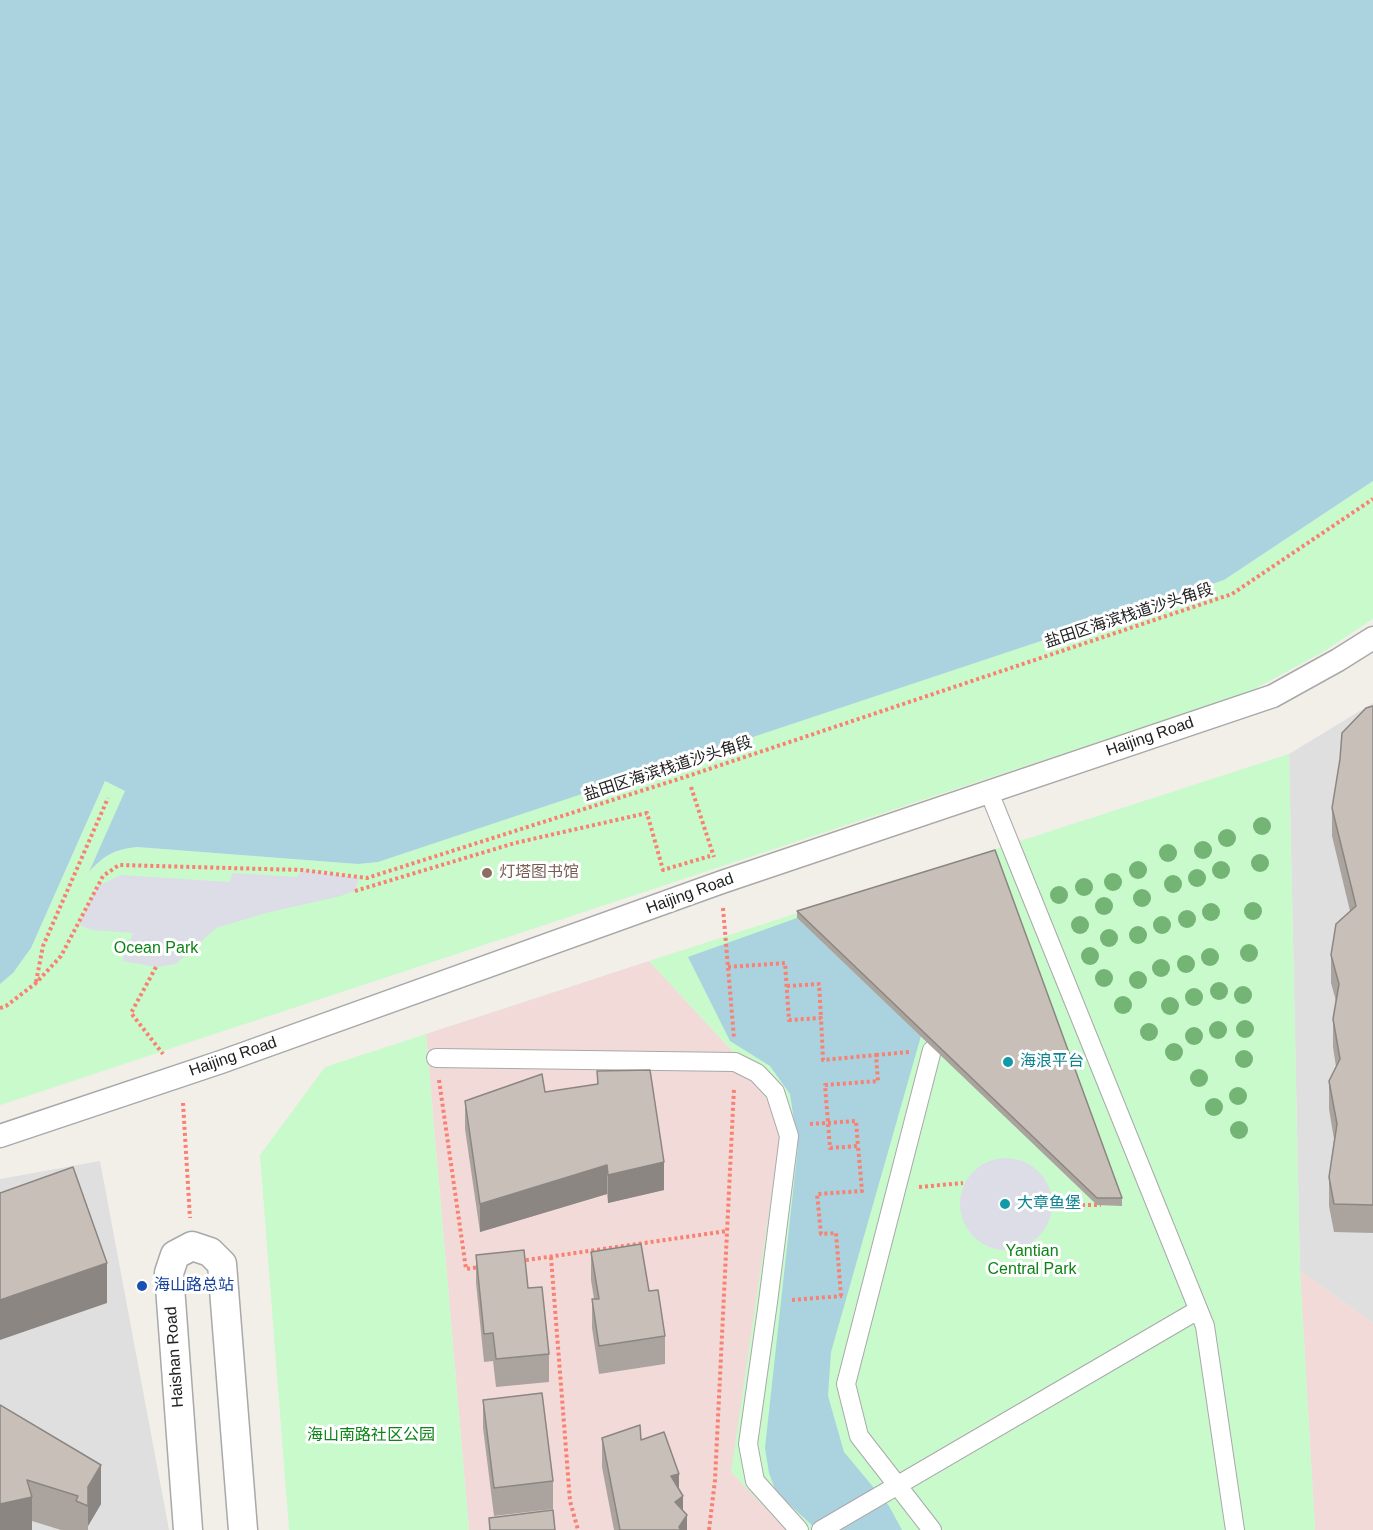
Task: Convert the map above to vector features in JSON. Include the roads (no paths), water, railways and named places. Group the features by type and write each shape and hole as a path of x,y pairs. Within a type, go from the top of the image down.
{"street":[{"name":"Haijing Road","path":"0,1136 181,1075 722,882 1273,696 1373,638"},
{"path":"989,792 1205,1326 1235,1530"},
{"path":"932,1050 846,1384 859,1437 894,1488 932,1530"},
{"path":"436,1058 735,1062 757,1073 775,1092 789,1136 747,1444 755,1481 799,1530"},
{"name":"Haishan Road","path":"188,1530 169,1273 175,1255 192,1246 210,1252 222,1264 243,1530"},
{"path":"821,1530 1198,1310"}],"water":[{"path":"0,0 1373,0 1373,481 1224,580 378,862 358,864 137,847 110,854 89,872 125,791 105,781 31,948 13,973 0,984"},
{"path":"797,918 921,1036 831,1352 828,1396 844,1452 889,1506 902,1530 817,1530 776,1492 769,1473 765,1448 798,1146 790,1094 770,1066 730,1041 688,957"}],"place":[{"name":"灯塔图书馆","path":"487,873"},
{"name":"海浪平台","path":"1008,1062"},
{"name":"大章鱼堡","path":"1005,1204"},
{"name":"海山路总站","path":"142,1286"}],"park label":[{"name":"Ocean Park","path":"156,949"},
{"name":"Yantian Central Park","path":"1032,1261"},
{"name":"海山南路社区公园","path":"371,1436"}]}
